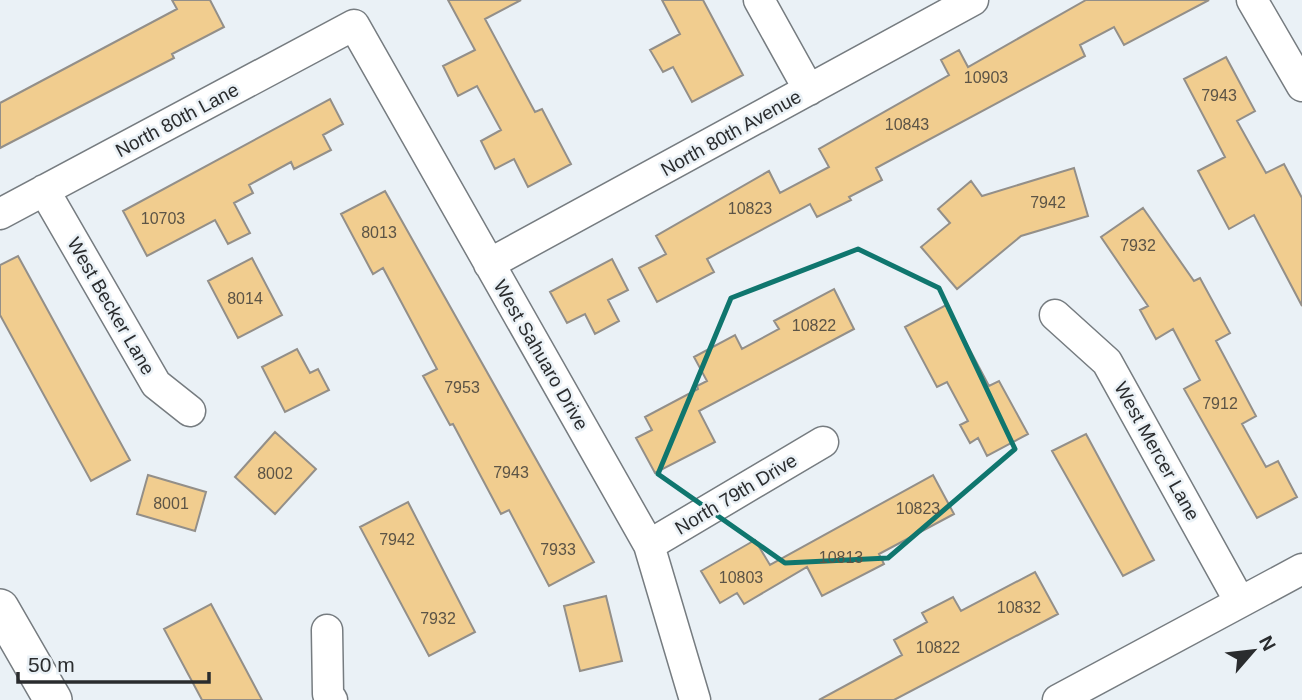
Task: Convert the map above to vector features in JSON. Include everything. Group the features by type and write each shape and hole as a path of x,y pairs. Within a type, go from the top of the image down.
{"main road":[{"path":"0,608 53,700"}],"street":[{"path":"759,0 809,90"},
{"name":"North 80th Avenue","path":"489,264 973,0"},
{"path":"1252,0 1302,86"},
{"name":"North 80th Lane","path":"0,214 354,25"},
{"name":"West Sahuaro Drive","path":"354,25 649,545 695,700"},
{"name":"West Becker Lane","path":"44,190 156,384 190,411"},
{"name":"West Mercer Lane","path":"1055,315 1107,362 1240,602"},
{"name":"North 79th Drive","path":"649,545 823,442"},
{"path":"1058,700 1302,569"},
{"path":"327,630 328,694 332,700"}],"highlighted area":[{"path":"858,249 939,288 1015,449 888,558 785,563 658,474 731,298"}],"building":[{"path":"172,0 210,0 224,27 172,54 174,58 0,148 0,103 177,9"},
{"path":"448,0 521,0 485,19 535,112 542,109 571,164 528,187 514,159 495,169 481,141 501,130 477,86 458,96 443,66 475,50"},
{"path":"662,0 703,0 743,75 692,102 673,67 663,72 650,50 680,34"},
{"path":"1086,0 1209,0 1124,45 1114,27 1080,45 1085,56 876,168 882,180 849,197 851,200 817,217 810,204 707,259 714,272 657,302 639,268 666,254 656,236 769,171 780,193 829,167 819,149 949,75 941,60 959,50 968,67"},
{"path":"1226,57 1255,111 1237,121 1266,173 1284,164 1302,198 1302,306 1254,215 1229,229 1198,171 1225,157 1184,79"},
{"path":"330,99 343,124 323,135 331,150 294,169 291,162 249,185 253,193 234,203 250,233 228,244 215,220 147,256 123,211"},
{"path":"1074,168 1088,216 1021,236 957,289 921,247 950,223 938,209 971,181 982,196"},
{"path":"385,191 594,562 549,586 509,510 501,514 453,424 450,425 423,376 437,369 383,268 373,274 341,214"},
{"path":"1143,208 1194,281 1200,278 1230,333 1216,341 1256,416 1242,424 1266,467 1278,461 1297,497 1257,518 1184,389 1200,380 1173,329 1156,339 1140,310 1148,306 1101,237"},
{"path":"18,256 130,460 91,481 0,315 0,265"},
{"path":"252,258 282,315 238,338 208,281"},
{"path":"612,259 628,290 608,300 619,321 595,334 585,314 567,323 550,292"},
{"path":"834,289 854,329 699,411 715,442 655,473 636,438 652,430 645,417 698,389 697,386 707,381 694,357 735,335 742,349 779,329 774,321"},
{"path":"946,305 989,386 999,381 1028,434 987,456 978,438 970,443 960,425 968,421 947,382 937,387 905,327"},
{"path":"297,349 310,373 318,369 329,390 285,412 262,367"},
{"path":"275,432 316,469 275,514 235,477"},
{"path":"1086,434 1154,560 1123,576 1052,451"},
{"path":"148,475 206,492 195,531 137,514"},
{"path":"933,475 954,514 879,554 884,564 822,596 807,567 744,604 737,593 720,603 701,571 755,540 770,565"},
{"path":"408,502 475,632 429,656 360,527"},
{"path":"1035,572 1058,614 894,700 819,700 902,655 894,640 927,622 922,613 953,597 961,611"},
{"path":"606,596 622,661 580,671 564,606"},
{"path":"211,604 262,700 202,700 164,629"}]}
